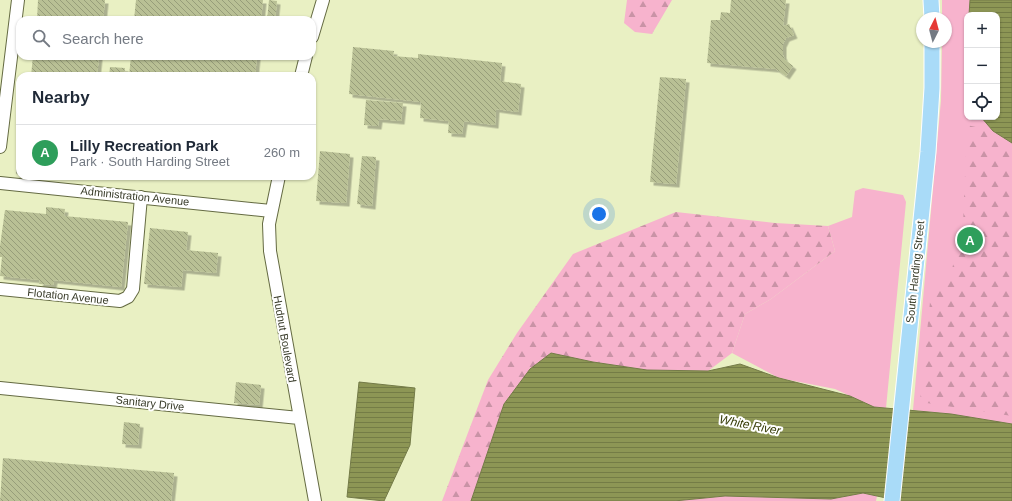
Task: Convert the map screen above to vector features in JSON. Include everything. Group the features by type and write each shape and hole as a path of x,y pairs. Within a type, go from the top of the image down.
{"main road":[{"path":"931,0 932,12"},
{"name":"South Harding Street","path":"892,501 929,139 932,48"}],"street":[{"path":"16,16 18,0"},
{"path":"316,24 323,0"},
{"path":"0,147 16,16"},
{"path":"302,72 305,60"},
{"name":"Hudnut Boulevard","path":"278,180 271,211 269,234 271,258 315,501"},
{"name":"Administration Avenue","path":"0,183 271,211"},
{"name":"Flotation Avenue","path":"0,289 120,301 128,297 132,289 141,197"},
{"name":"Sanitary Drive","path":"0,388 299,418"}],"green space":[{"path":"627,0 672,0 652,34 635,32 624,23"},
{"path":"942,0 1012,0 1012,424 951,414 913,410 941,100 942,48 952,48 952,12 942,12"},
{"path":"967,125 993,131 1012,143 1012,416 920,402 931,292 951,273 963,225"},
{"path":"863,188 903,195 906,202 886,408 874,407 835,389 779,378 732,353 745,314 771,299 835,251 828,226 852,217 855,191"},
{"path":"676,212 775,223 828,226 835,251 771,299 745,314 732,353 708,371 647,370 593,362 550,353 471,501 442,501 488,380 517,333 573,254"},
{"path":"863,493 877,496 876,501 674,501 725,496 831,499"}],"water":[{"path":"970,0 1012,0 1012,143 993,131 984,120 1000,120 1000,12 969,12"},
{"name":"White River","path":"551,353 593,362 647,370 708,371 740,364 779,378 850,396 874,407 951,414 1012,424 1012,501 900,501 863,493 831,499 725,496 674,501 471,501 504,404 530,369"},
{"path":"359,382 415,388 410,445 384,501 347,497"}],"building":[{"path":"38,0 105,0 103,16 37,16"},
{"path":"136,0 263,0 261,16 134,16"},
{"path":"269,0 277,1 275,16 267,16"},
{"path":"731,0 786,0 783,26 789,24 794,35 786,38 783,44 783,55 785,60 793,66 786,76 776,69 707,63 711,20 720,20 721,12 730,13"},
{"path":"353,47 394,51 393,56 418,58 418,54 502,63 500,81 521,84 518,112 496,109 495,125 464,121 462,134 448,133 449,121 420,118 421,102 349,94"},
{"path":"33,60 99,60 97,72 31,72"},
{"path":"131,60 257,60 255,72 129,72"},
{"path":"110,67 125,68 124,72 109,72"},
{"path":"660,77 686,79 676,184 650,182"},
{"path":"366,100 403,103 401,121 379,119 378,126 364,125"},
{"path":"320,151 350,154 346,203 316,201"},
{"path":"362,156 376,157 372,206 357,204"},
{"path":"46,207 65,209 64,216 128,222 121,287 54,280 53,285 39,284 40,280 0,276 2,257 0,257 0,246 5,210 46,214"},
{"path":"150,228 188,232 186,250 218,253 216,273 183,270 181,287 144,284"},
{"path":"236,382 261,385 259,405 234,403"},
{"path":"124,422 140,424 138,445 122,444"},
{"path":"3,458 174,473 171,501 0,501"}],"place":[{"name":"Lilly Recreation Park","path":"970,240"}]}
